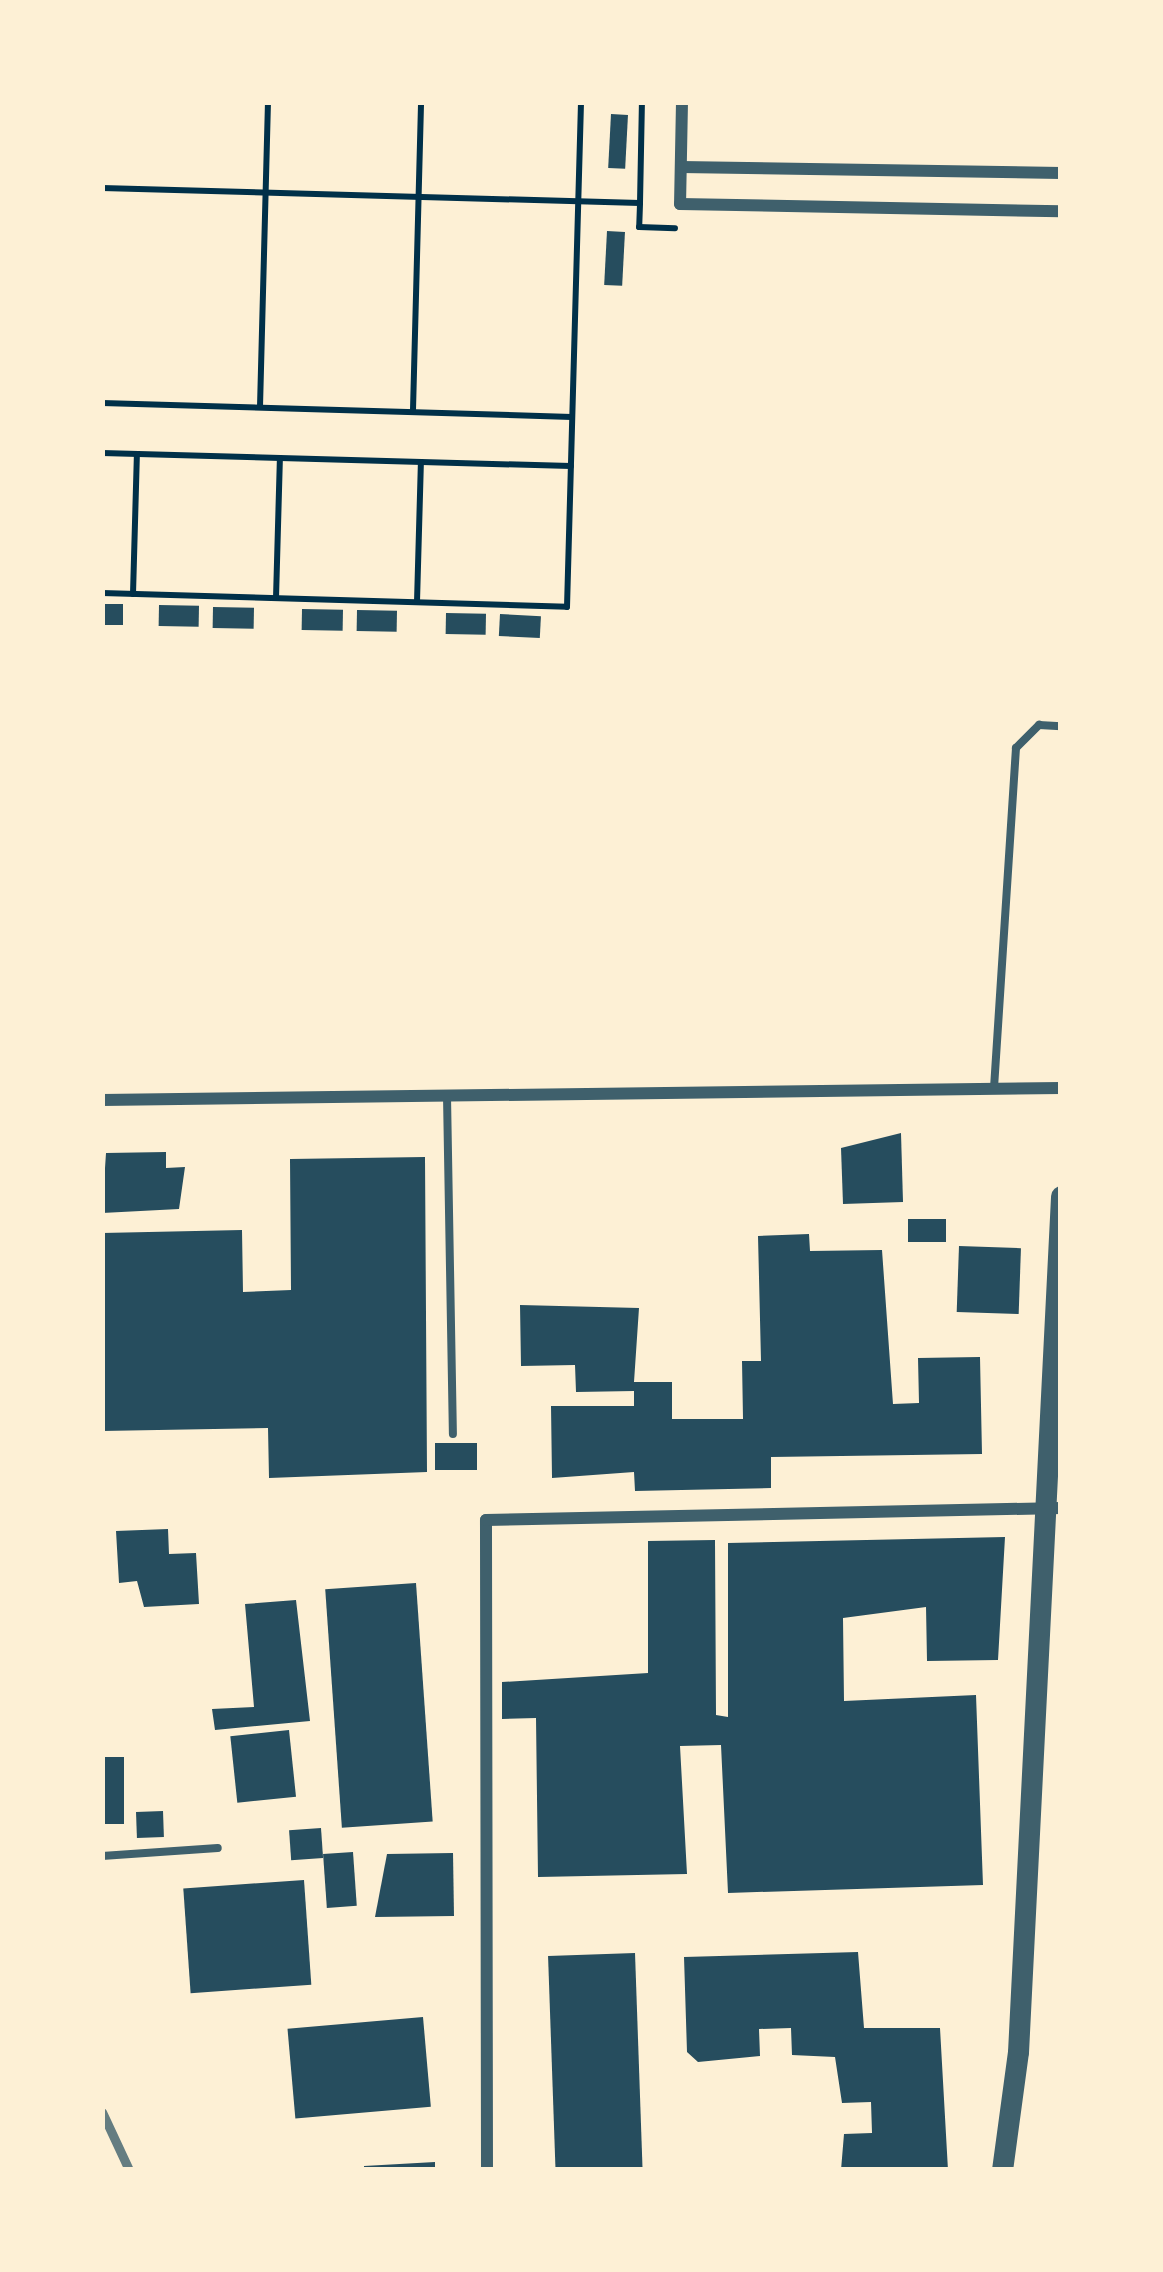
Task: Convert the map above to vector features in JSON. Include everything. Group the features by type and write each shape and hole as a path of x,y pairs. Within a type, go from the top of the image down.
{"street":[{"path":"682,102 680,204 1061,211"},
{"path":"681,167 1061,173"},
{"path":"102,1100 1061,1088"},
{"path":"1003,2170 1014,2117 1053,1509 1061,1196"},
{"path":"487,2170 486,1520 1053,1509"},
{"path":"1014,2117 1019,2170"}],"lane":[{"path":"994,1090 1016,748 1040,725 1061,726"},
{"path":"447,1096 453,1434"},
{"path":"102,1856 218,1848"}],"path":[{"path":"260,407 268,102"},
{"path":"413,412 421,102"},
{"path":"102,593 567,607 580,102"},
{"path":"642,102 639,227 679,228"},
{"path":"102,188 640,203"},
{"path":"102,403 572,417"},
{"path":"102,453 571,466"},
{"path":"133,594 136,454"},
{"path":"276,598 280,458"},
{"path":"417,602 421,462"}],"building":[{"path":"611,114 628,115 625,169 608,168"},
{"path":"607,231 625,232 622,286 604,285"},
{"path":"102,604 123,604 123,625 102,625"},
{"path":"159,605 199,606 199,627 159,626"},
{"path":"213,607 254,608 254,629 213,628"},
{"path":"302,609 343,610 343,631 302,630"},
{"path":"357,610 397,611 397,632 357,631"},
{"path":"446,613 486,614 486,635 446,634"},
{"path":"500,614 541,616 540,638 499,636"},
{"path":"901,1133 903,1202 843,1204 841,1148"},
{"path":"166,1152 166,1168 185,1167 179,1209 102,1213 106,1153"},
{"path":"425,1157 427,1472 269,1478 268,1428 102,1431 102,1233 242,1230 243,1292 291,1290 290,1159"},
{"path":"908,1219 946,1219 946,1242 908,1242"},
{"path":"809,1234 810,1251 882,1250 893,1404 919,1403 918,1358 980,1357 982,1454 771,1457 771,1488 635,1491 634,1472 552,1478 551,1406 634,1406 634,1391 576,1392 575,1365 521,1366 520,1305 639,1308 634,1382 672,1382 672,1419 743,1419 742,1361 761,1361 758,1236"},
{"path":"959,1246 1021,1248 1019,1314 957,1312"},
{"path":"435,1443 477,1443 477,1470 435,1470"},
{"path":"168,1529 169,1554 196,1553 199,1604 144,1607 137,1581 119,1583 116,1531"},
{"path":"1005,1537 998,1660 927,1661 926,1607 843,1618 844,1701 976,1695 983,1885 728,1893 721,1745 680,1746 687,1874 538,1877 536,1718 502,1719 502,1682 648,1673 648,1541 715,1540 716,1715 728,1717 728,1543"},
{"path":"416,1583 433,1821 342,1828 325,1589"},
{"path":"296,1600 310,1721 215,1730 212,1709 254,1707 245,1604"},
{"path":"289,1730 296,1797 237,1803 230,1736"},
{"path":"102,1757 124,1757 124,1824 102,1824"},
{"path":"163,1811 164,1837 137,1838 136,1812"},
{"path":"321,1828 323,1858 291,1860 289,1830"},
{"path":"353,1852 357,1906 327,1908 323,1854"},
{"path":"453,1853 454,1916 375,1917 387,1854"},
{"path":"304,1880 311,1985 191,1993 183,1888"},
{"path":"858,1952 864,2028 940,2028 948,2170 841,2170 844,2134 872,2133 871,2102 842,2103 835,2057 792,2055 791,2028 759,2029 760,2056 698,2062 687,2052 684,1957"},
{"path":"635,1953 643,2170 556,2170 548,1956"},
{"path":"423,2017 431,2107 295,2119 288,2029"},
{"path":"435,2162 435,2170 364,2170 364,2166"}],"railway":[{"path":"102,2112 129,2170"}]}
